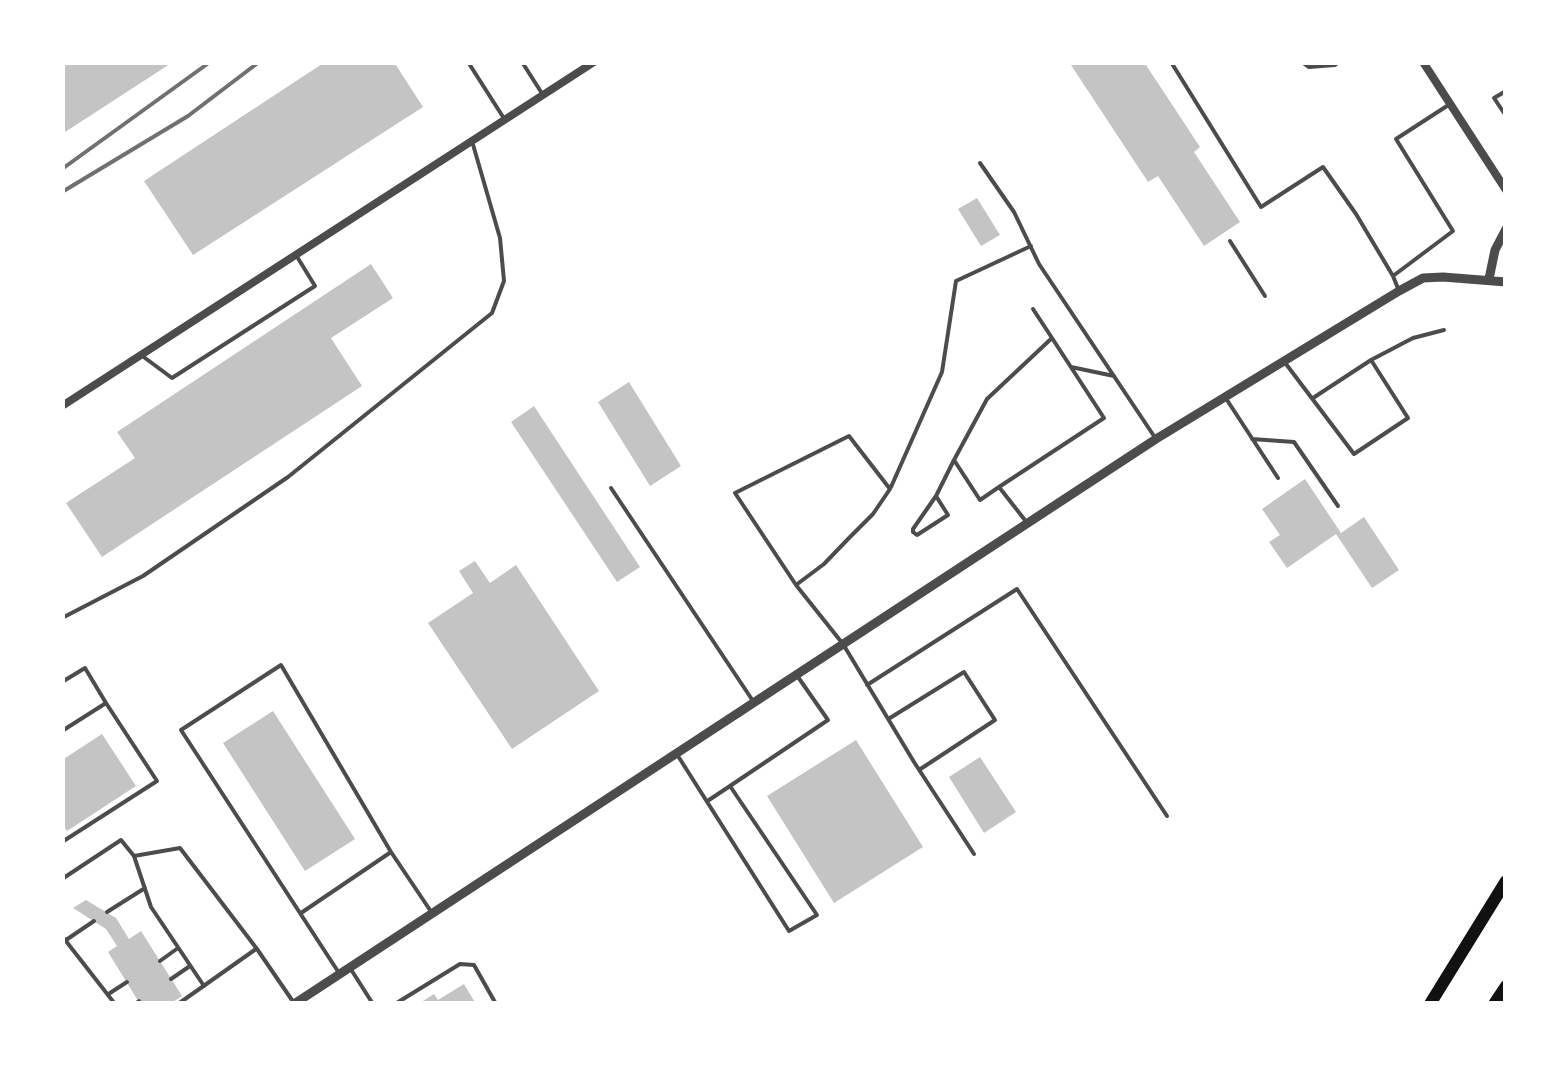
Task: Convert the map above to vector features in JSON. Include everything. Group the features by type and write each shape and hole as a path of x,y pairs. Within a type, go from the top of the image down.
{"highway":[{"path":"1430,1004 1506,881"},
{"path":"1494,1004 1506,986"}],"street":[{"path":"62,406 594,62"},
{"path":"1423,62 1506,190"},
{"path":"1489,279 1495,250 1506,230"},
{"path":"294,1003 1156,439 1399,290 1423,278 1462,276 1506,282"}],"lane":[{"path":"468,62 505,120"},
{"path":"522,62 543,96"},
{"path":"1171,62 1262,207 1323,168 1356,214 1399,290"},
{"path":"1302,62 1310,67 1339,62"},
{"path":"1506,91 1494,98 1506,116"},
{"path":"1393,276 1453,231 1396,138 1450,104"},
{"path":"62,618 143,576 288,477 492,314 504,280 500,238 472,141"},
{"path":"980,163 1014,212 1039,264 1156,439"},
{"path":"1230,241 1265,296"},
{"path":"796,585 836,552 890,489 942,372 956,281 1030,246"},
{"path":"141,356 172,378 315,286 296,255"},
{"path":"954,460 980,500 1104,418 1033,310"},
{"path":"1312,398 1413,338 1444,330"},
{"path":"936,496 948,514 918,535 913,528 936,496 988,398 1052,338"},
{"path":"1283,360 1354,454 1408,418 1371,360"},
{"path":"1071,367 1114,376"},
{"path":"1225,397 1278,478"},
{"path":"890,489 849,436 736,493 796,585 843,644 974,854"},
{"path":"1252,439 1294,442 1338,506"},
{"path":"999,487 1028,524"},
{"path":"611,488 753,701"},
{"path":"867,685 1017,589 1167,816"},
{"path":"340,972 181,730 281,665 432,913"},
{"path":"62,682 84,668 157,781 62,842"},
{"path":"889,719 964,672 995,720 919,770"},
{"path":"707,801 828,720 796,674"},
{"path":"62,731 106,703"},
{"path":"676,752 789,932 817,915 730,786"},
{"path":"62,879 121,840 134,856 151,907 204,986"},
{"path":"134,856 180,848 294,1003"},
{"path":"301,912 392,852"},
{"path":"107,912 145,888"},
{"path":"94,921 64,938 115,1004"},
{"path":"160,961 178,948"},
{"path":"178,1004 257,948"},
{"path":"396,1004 460,964 474,966 496,1004"},
{"path":"171,979 190,966"},
{"path":"350,966 372,1004"},
{"path":"108,995 127,982"}],"building":[{"path":"62,62 173,62 62,134"},
{"path":"325,62 394,62 423,107 193,255 144,181"},
{"path":"1069,62 1144,62 1200,147 1194,152 1240,222 1204,246 1158,176 1148,182"},
{"path":"977,198 1000,235 981,246 958,209"},
{"path":"371,264 393,298 331,338 362,386 102,557 66,503 135,458 117,432"},
{"path":"629,382 681,466 650,486 598,402"},
{"path":"534,406 640,567 617,582 511,422"},
{"path":"1305,479 1341,533 1364,517 1399,570 1372,588 1336,534 1287,568 1269,542 1280,535 1262,509"},
{"path":"475,561 490,583 516,565 599,691 512,749 428,623 473,593 459,571"},
{"path":"273,711 355,839 305,871 223,743"},
{"path":"102,734 136,786 67,831 62,825 62,760"},
{"path":"856,740 923,847 834,903 767,796"},
{"path":"980,757 1016,812 984,833 949,777"},
{"path":"86,900 116,918 129,939 141,931 182,996 170,1004 140,1004 108,952 117,946 106,929 73,908"},
{"path":"464,984 476,1004 418,1004 434,994 438,1000"}],"railway":[{"path":"62,169 210,62"},
{"path":"62,192 188,116 259,62"}]}
